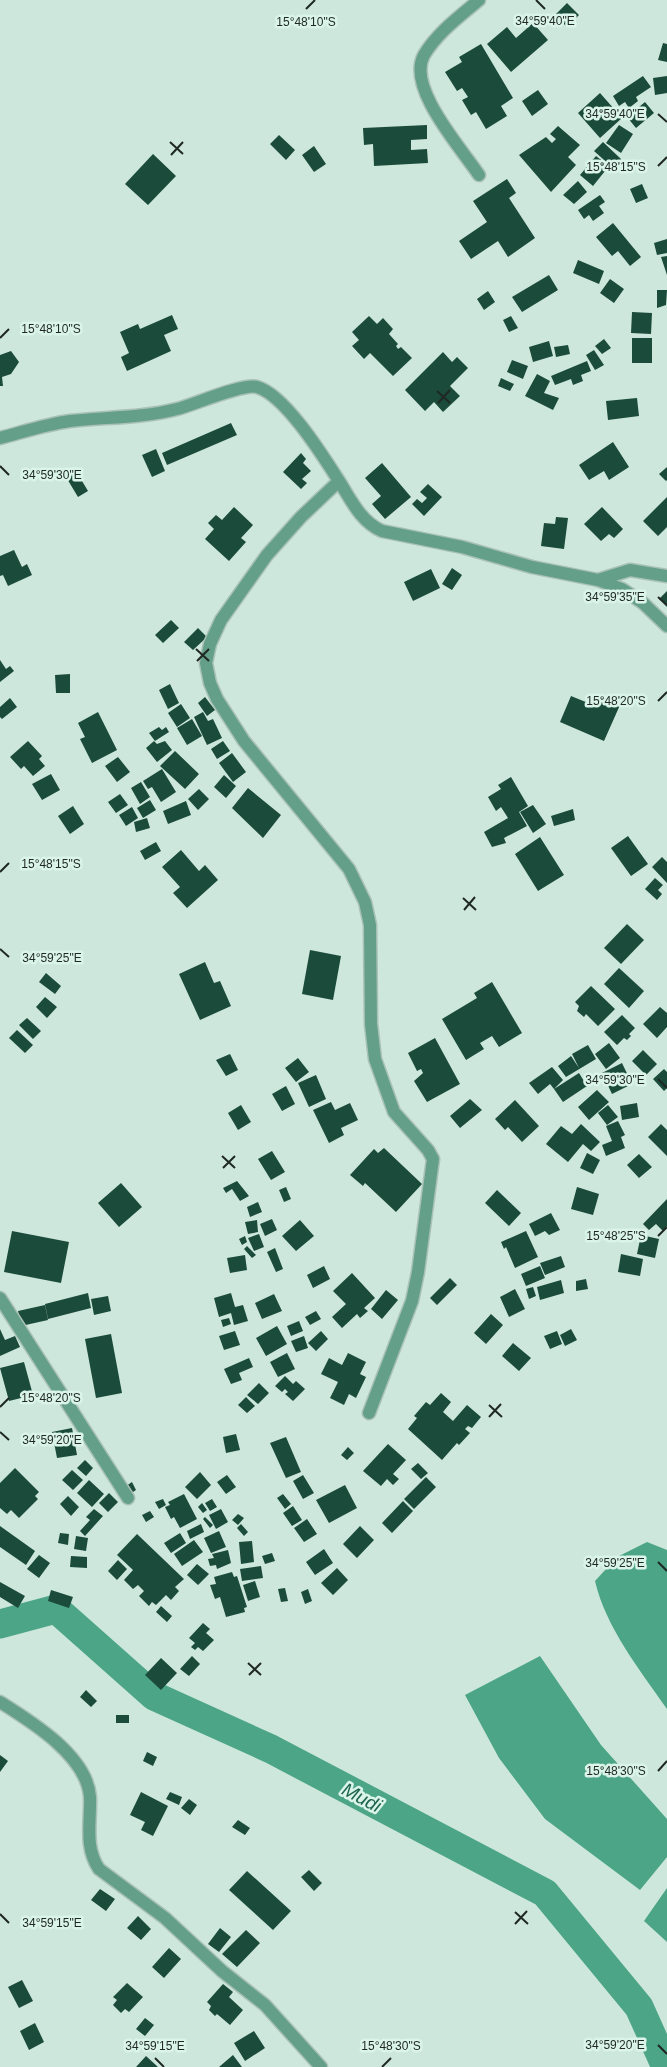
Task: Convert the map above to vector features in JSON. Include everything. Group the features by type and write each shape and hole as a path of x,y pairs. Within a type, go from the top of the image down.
{"street":[{"path":"479,0 448,27 424,55 419,74 426,97 479,176"},
{"path":"0,438 68,421 152,414 177,409 243,388 256,387 269,393 308,434 360,514 371,526 382,531 462,547 532,567 598,580 622,589 643,603 667,626"},
{"path":"339,481 301,517 266,555 221,620 210,644 206,663 210,683 217,699 244,741 349,869 365,902 370,925 371,1024 375,1059 394,1112 428,1150 433,1159 418,1272 412,1301 370,1413"},
{"path":"598,580 630,570 667,576"},
{"path":"0,1298 128,1498"},
{"path":"0,1702 59,1746 82,1771 88,1783 90,1796 90,1849 94,1861 99,1868 165,1918 222,1971 266,2005 321,2067"}],"shaded area":[{"path":"647,1542 667,1550 667,1709 615,1632 600,1598 595,1581 617,1557"},
{"path":"540,1656 601,1745 667,1819 667,1857 640,1890 545,1819 499,1758 465,1695"},
{"path":"667,1888 667,1942 644,1921"}],"building":[{"path":"567,3 579,15 567,27 555,15"},
{"path":"533,23 548,40 511,72 487,44 507,27 516,38"},
{"path":"663,43 667,44 667,62 658,60"},
{"path":"481,44 513,98 501,106 507,116 486,129 476,112 471,115 462,100 468,97 462,88 457,91 445,72 462,62 459,57"},
{"path":"643,76 651,87 636,97 638,101 629,108 625,102 619,106 613,96"},
{"path":"667,76 667,93 655,95 653,78"},
{"path":"538,90 548,104 532,116 522,101"},
{"path":"600,93 622,118 600,138 578,113"},
{"path":"645,102 654,113 636,128 627,117"},
{"path":"427,125 427,139 411,140 411,150 427,149 428,163 374,166 373,144 364,145 363,128"},
{"path":"619,125 633,134 621,153 606,143"},
{"path":"558,126 580,145 568,157 576,165 551,192 519,155 546,137 552,143 556,139 550,134"},
{"path":"279,135 295,150 286,160 270,144"},
{"path":"603,142 621,159 613,168 594,151"},
{"path":"314,146 326,164 314,172 302,155"},
{"path":"153,154 176,176 148,205 125,184"},
{"path":"596,156 609,166 593,186 580,175"},
{"path":"507,179 516,193 509,198 535,238 508,257 498,241 471,259 459,241 487,222 473,201"},
{"path":"578,181 587,192 574,204 563,195"},
{"path":"642,184 648,198 636,203 630,189"},
{"path":"600,195 605,202 599,206 604,213 593,221 589,215 584,219 578,210"},
{"path":"613,223 641,257 630,266 618,251 612,256 596,237"},
{"path":"667,239 667,253 657,255 654,243"},
{"path":"667,256 667,275 661,257"},
{"path":"578,260 604,271 599,284 573,273"},
{"path":"549,275 558,290 522,312 512,297"},
{"path":"610,279 624,289 614,303 600,293"},
{"path":"657,290 667,290 666,305 657,308"},
{"path":"488,291 495,302 484,310 477,299"},
{"path":"632,312 652,313 651,334 631,333"},
{"path":"172,315 178,329 164,335 171,351 127,371 121,357 129,353 120,332 138,324 140,329"},
{"path":"369,316 377,324 383,318 393,329 389,334 398,344 396,346 398,349 401,347 412,358 393,376 370,353 364,359 352,346 359,340 352,332"},
{"path":"511,316 518,328 509,332 503,320"},
{"path":"632,338 652,338 652,363 632,363"},
{"path":"604,339 611,348 602,354 595,346"},
{"path":"549,341 553,356 533,362 529,347"},
{"path":"568,345 570,354 556,357 554,347"},
{"path":"594,350 604,365 595,370 586,355"},
{"path":"11,351 19,362 11,374 2,377 3,386 0,386 0,355"},
{"path":"443,352 452,362 457,357 468,368 450,386 460,396 443,412 434,402 425,411 405,390"},
{"path":"512,360 528,366 523,379 507,372"},
{"path":"587,361 591,371 581,375 583,381 573,385 571,379 555,385 551,376"},
{"path":"537,374 550,381 544,393 559,398 553,410 525,396"},
{"path":"501,378 514,384 510,391 498,386"},
{"path":"637,398 639,416 608,420 606,401"},
{"path":"231,423 237,435 167,465 162,453"},
{"path":"613,442 629,467 609,480 604,471 589,480 579,465"},
{"path":"156,449 165,471 152,477 142,455"},
{"path":"301,453 306,459 303,463 311,471 302,479 307,483 301,489 283,472"},
{"path":"382,463 411,497 385,519 372,504 381,496 365,478"},
{"path":"667,467 667,480 666,481 659,474"},
{"path":"76,471 88,491 78,497 66,477"},
{"path":"428,484 442,497 424,516 412,504 417,499 422,503 427,498 420,492"},
{"path":"667,497 667,527 658,536 643,521"},
{"path":"234,507 253,525 241,538 246,542 229,561 205,539 214,529 208,523 216,515 222,520"},
{"path":"602,507 623,529 614,538 609,534 601,541 584,524"},
{"path":"556,517 568,518 564,549 541,546 544,523 555,524"},
{"path":"14,550 22,567 27,564 32,575 8,586 3,575 0,576 0,556"},
{"path":"452,568 462,575 452,590 442,584"},
{"path":"431,569 440,588 413,601 404,582"},
{"path":"667,591 667,607 659,599"},
{"path":"171,620 179,628 163,643 155,635"},
{"path":"198,628 207,637 193,650 184,642"},
{"path":"0,660 6,669 10,666 14,671 0,682"},
{"path":"70,674 70,693 56,693 55,675"},
{"path":"170,684 179,703 168,709 159,690"},
{"path":"571,696 593,705 597,696 620,705 604,741 560,722"},
{"path":"205,697 215,710 207,716 198,703"},
{"path":"10,698 17,707 2,719 0,717 0,707"},
{"path":"181,704 190,718 177,727 168,713"},
{"path":"98,712 117,750 92,763 80,739 85,737 78,723"},
{"path":"203,712 208,721 213,719 222,738 207,745 194,717"},
{"path":"192,719 202,736 187,745 177,728"},
{"path":"159,727 162,730 166,727 169,732 155,741 149,733"},
{"path":"28,741 42,756 39,759 45,766 33,776 24,766 21,769 10,757"},
{"path":"154,741 157,744 165,741 172,750 157,762 146,748"},
{"path":"223,741 230,751 217,759 211,749"},
{"path":"175,751 199,774 185,789 160,766"},
{"path":"232,753 246,772 233,782 219,763"},
{"path":"118,757 130,772 117,782 105,766"},
{"path":"162,769 176,792 161,802 152,787 148,789 143,781"},
{"path":"51,774 60,790 42,800 32,784"},
{"path":"224,775 236,786 226,798 214,787"},
{"path":"511,777 528,806 519,812 527,826 504,838 506,843 492,847 484,832 508,818 501,807 496,811 488,797 501,789 498,785"},
{"path":"141,782 150,797 140,804 131,788"},
{"path":"248,788 281,815 263,838 232,808"},
{"path":"199,789 209,799 198,810 188,799"},
{"path":"120,794 128,805 116,813 108,802"},
{"path":"150,800 156,810 143,818 137,808"},
{"path":"186,801 191,815 168,824 163,811"},
{"path":"533,805 546,824 533,833 520,812"},
{"path":"73,806 84,824 70,834 58,816"},
{"path":"132,807 138,818 126,826 119,815"},
{"path":"573,809 575,820 554,826 551,816"},
{"path":"147,818 150,828 136,832 134,822"},
{"path":"628,836 648,864 631,876 611,848"},
{"path":"540,837 564,875 538,891 515,854"},
{"path":"156,842 161,851 145,860 140,851"},
{"path":"181,850 199,871 205,865 218,880 187,908 173,893 180,887 162,867"},
{"path":"662,857 667,862 667,883 652,867"},
{"path":"655,878 663,885 658,890 662,894 657,900 645,889"},
{"path":"627,924 644,940 621,964 604,948"},
{"path":"310,950 341,956 333,1000 302,994"},
{"path":"205,962 214,983 220,981 231,1006 200,1020 179,974"},
{"path":"619,968 644,991 629,1008 604,984"},
{"path":"46,973 61,986 55,994 39,982"},
{"path":"492,982 522,1033 499,1047 492,1036 480,1043 484,1049 466,1060 442,1019 477,998 474,993"},
{"path":"591,986 615,1009 598,1026 586,1014 584,1017 577,1011 579,1006 575,1002"},
{"path":"45,997 57,1007 47,1018 36,1007"},
{"path":"660,1007 667,1013 667,1027 657,1038 643,1024"},
{"path":"622,1015 635,1028 629,1034 631,1036 627,1040 624,1038 617,1045 604,1032"},
{"path":"27,1018 41,1031 33,1039 19,1025"},
{"path":"17,1030 33,1045 25,1053 9,1038"},
{"path":"435,1038 460,1084 427,1102 414,1081 423,1073 421,1069 417,1071 408,1053"},
{"path":"609,1043 620,1058 606,1069 595,1054"},
{"path":"588,1045 596,1059 566,1077 558,1066 571,1056 579,1068 572,1054"},
{"path":"643,1050 657,1064 646,1075 632,1061"},
{"path":"230,1054 238,1070 226,1076 216,1060"},
{"path":"298,1058 309,1072 296,1082 285,1068"},
{"path":"622,1063 632,1084 612,1094 602,1073"},
{"path":"552,1067 563,1080 554,1089 550,1084 538,1094 529,1083"},
{"path":"664,1069 667,1072 667,1088 664,1091 653,1079"},
{"path":"579,1073 587,1086 563,1102 554,1089"},
{"path":"316,1075 326,1099 309,1107 298,1083"},
{"path":"286,1086 295,1104 282,1111 272,1094"},
{"path":"597,1090 609,1102 589,1120 578,1107"},
{"path":"470,1099 482,1110 460,1128 450,1116"},
{"path":"515,1100 539,1126 522,1142 508,1127 505,1130 495,1119"},
{"path":"331,1102 335,1110 350,1103 358,1120 341,1128 344,1135 329,1143 313,1110"},
{"path":"637,1103 639,1117 622,1120 620,1106"},
{"path":"241,1105 251,1122 238,1130 228,1113"},
{"path":"608,1105 618,1117 607,1125 598,1113"},
{"path":"618,1121 625,1135 621,1137 625,1148 606,1156 602,1145 612,1141 606,1126"},
{"path":"581,1124 600,1142 591,1151 583,1144 568,1162 546,1144 561,1126 572,1134"},
{"path":"661,1124 667,1130 667,1156 648,1137"},
{"path":"384,1148 422,1184 396,1212 365,1183 363,1186 350,1175 374,1149 378,1153"},
{"path":"272,1151 285,1172 271,1180 258,1159"},
{"path":"587,1153 600,1160 593,1174 580,1168"},
{"path":"639,1154 652,1167 639,1178 627,1165"},
{"path":"237,1181 249,1196 240,1201 232,1189 226,1193 223,1188"},
{"path":"121,1183 142,1207 119,1227 98,1203"},
{"path":"286,1187 291,1199 284,1202 279,1190"},
{"path":"577,1187 599,1194 593,1215 571,1209"},
{"path":"497,1190 521,1213 509,1226 485,1203"},
{"path":"667,1199 667,1226 663,1231 656,1224 649,1230 643,1224"},
{"path":"258,1202 262,1212 250,1217 247,1207"},
{"path":"551,1213 560,1230 549,1235 545,1231 535,1236 529,1224"},
{"path":"272,1219 277,1230 265,1236 260,1224"},
{"path":"257,1220 258,1232 248,1234 245,1222"},
{"path":"300,1220 314,1236 296,1251 282,1236"},
{"path":"12,1231 69,1242 61,1283 4,1272"},
{"path":"526,1231 538,1257 515,1268 506,1247 504,1249 501,1242"},
{"path":"259,1234 264,1247 254,1251 248,1238"},
{"path":"641,1235 659,1239 655,1258 637,1254"},
{"path":"245,1236 247,1242 242,1245 239,1239"},
{"path":"247,1246 256,1255 252,1258 244,1249"},
{"path":"275,1248 283,1269 276,1272 267,1252"},
{"path":"621,1254 643,1259 640,1276 618,1272"},
{"path":"245,1255 247,1270 230,1273 227,1258"},
{"path":"561,1256 565,1267 545,1275 540,1263"},
{"path":"324,1266 330,1279 313,1288 307,1275"},
{"path":"540,1266 545,1278 526,1286 521,1274"},
{"path":"352,1273 375,1298 364,1308 368,1311 360,1318 357,1314 342,1328 332,1317 346,1304 333,1291"},
{"path":"450,1278 457,1285 437,1305 430,1298"},
{"path":"586,1279 588,1289 576,1291 576,1281"},
{"path":"561,1280 564,1293 540,1300 537,1287"},
{"path":"533,1287 536,1296 529,1299 526,1289"},
{"path":"515,1289 525,1309 509,1317 500,1297"},
{"path":"386,1290 398,1300 382,1319 371,1309"},
{"path":"88,1293 91,1308 48,1319 45,1304"},
{"path":"231,1293 235,1307 243,1305 248,1321 234,1325 231,1313 219,1317 214,1298"},
{"path":"274,1294 282,1311 262,1319 255,1303"},
{"path":"108,1296 111,1311 94,1315 91,1299"},
{"path":"45,1305 48,1320 21,1326 18,1311"},
{"path":"316,1311 321,1319 310,1325 305,1317"},
{"path":"491,1314 503,1325 486,1344 474,1333"},
{"path":"229,1318 231,1324 223,1327 221,1320"},
{"path":"299,1321 303,1331 291,1336 287,1326"},
{"path":"277,1326 287,1344 266,1356 256,1338"},
{"path":"0,1329 5,1340 15,1336 20,1347 0,1356"},
{"path":"571,1329 577,1340 565,1346 560,1335"},
{"path":"235,1331 240,1345 224,1350 219,1336"},
{"path":"321,1331 328,1339 316,1351 308,1343"},
{"path":"557,1331 562,1344 550,1349 544,1336"},
{"path":"111,1334 122,1393 96,1398 85,1339"},
{"path":"304,1336 308,1348 296,1352 291,1341"},
{"path":"513,1343 531,1358 519,1371 502,1356"},
{"path":"287,1353 295,1369 278,1377 270,1362"},
{"path":"348,1353 366,1362 360,1374 366,1377 356,1398 349,1394 344,1405 330,1398 338,1382 321,1374 329,1358 342,1365"},
{"path":"249,1358 253,1367 239,1373 242,1380 231,1384 224,1369"},
{"path":"24,1362 33,1395 9,1401 0,1368"},
{"path":"285,1376 293,1384 296,1381 305,1389 293,1401 285,1394 288,1392 285,1389 282,1392 275,1386"},
{"path":"259,1383 269,1393 258,1404 247,1395"},
{"path":"441,1393 451,1402 443,1412 453,1421 467,1405 481,1417 472,1428 468,1426 465,1429 470,1433 459,1445 457,1443 442,1460 408,1429 417,1418 414,1416 426,1402 430,1405"},
{"path":"246,1397 255,1406 247,1413 238,1405"},
{"path":"72,1428 77,1455 57,1458 52,1432"},
{"path":"236,1434 240,1450 226,1453 223,1437"},
{"path":"286,1437 301,1472 286,1478 270,1443"},
{"path":"388,1444 406,1460 393,1474 399,1479 393,1485 387,1479 381,1486 363,1471"},
{"path":"348,1447 354,1453 347,1460 341,1455"},
{"path":"85,1460 93,1468 86,1476 77,1468"},
{"path":"418,1463 428,1473 421,1479 411,1469"},
{"path":"15,1468 39,1492 35,1496 38,1499 19,1518 11,1510 7,1514 0,1508 0,1483"},
{"path":"72,1470 83,1480 73,1490 62,1480"},
{"path":"200,1472 211,1485 197,1499 185,1487"},
{"path":"227,1475 236,1487 226,1494 217,1482"},
{"path":"303,1475 314,1493 303,1499 293,1481"},
{"path":"426,1477 436,1487 414,1509 404,1499"},
{"path":"89,1480 104,1494 92,1507 77,1493"},
{"path":"132,1482 136,1490 130,1494 126,1486"},
{"path":"345,1485 357,1508 329,1523 316,1500"},
{"path":"109,1493 118,1502 108,1512 99,1503"},
{"path":"184,1494 197,1519 180,1528 174,1517 171,1519 165,1507 170,1505 168,1502"},
{"path":"283,1494 291,1504 285,1509 277,1498"},
{"path":"68,1496 79,1507 71,1516 60,1504"},
{"path":"163,1499 166,1505 159,1509 155,1502"},
{"path":"212,1499 217,1507 210,1511 205,1503"},
{"path":"403,1501 413,1511 392,1533 382,1523"},
{"path":"202,1503 207,1510 203,1513 198,1507"},
{"path":"293,1506 302,1520 292,1526 283,1513"},
{"path":"94,1509 103,1516 85,1536 80,1531 90,1520 86,1517"},
{"path":"221,1509 228,1522 216,1529 209,1515"},
{"path":"150,1511 154,1517 146,1522 142,1515"},
{"path":"238,1514 244,1518 238,1525 232,1520"},
{"path":"205,1517 213,1525 210,1528 203,1519"},
{"path":"307,1519 317,1534 304,1542 294,1528"},
{"path":"201,1524 204,1532 190,1539 187,1531"},
{"path":"241,1524 248,1532 244,1536 237,1528"},
{"path":"0,1526 35,1551 26,1565 0,1547"},
{"path":"360,1526 374,1540 357,1558 343,1544"},
{"path":"219,1531 226,1547 211,1553 204,1538"},
{"path":"60,1533 69,1534 68,1545 58,1543"},
{"path":"180,1533 186,1543 171,1553 164,1543"},
{"path":"137,1534 184,1579 175,1587 179,1591 171,1600 166,1595 156,1605 152,1602 149,1606 139,1596 144,1591 138,1585 133,1589 124,1580 133,1570 117,1555"},
{"path":"76,1536 88,1538 86,1551 74,1549"},
{"path":"194,1540 203,1552 182,1566 174,1554"},
{"path":"252,1541 254,1562 241,1564 239,1542"},
{"path":"324,1549 333,1563 315,1575 306,1562"},
{"path":"228,1550 231,1563 217,1569 216,1565 210,1566 208,1559 214,1558 212,1554"},
{"path":"272,1553 275,1561 265,1564 262,1556"},
{"path":"39,1555 50,1563 39,1578 27,1569"},
{"path":"71,1556 87,1557 87,1568 70,1567"},
{"path":"118,1560 127,1569 117,1580 108,1571"},
{"path":"197,1564 209,1574 198,1585 187,1575"},
{"path":"261,1566 263,1578 242,1581 240,1569"},
{"path":"337,1568 348,1580 333,1595 321,1583"},
{"path":"232,1572 234,1577 237,1576 247,1607 244,1608 245,1612 226,1617 220,1597 215,1599 210,1585 216,1584 214,1577"},
{"path":"255,1581 260,1597 248,1601 243,1585"},
{"path":"0,1582 25,1596 18,1608 0,1597"},
{"path":"285,1588 288,1601 281,1602 278,1589"},
{"path":"308,1589 312,1601 305,1604 301,1592"},
{"path":"51,1590 73,1597 69,1608 48,1601"},
{"path":"161,1606 172,1616 167,1622 156,1612"},
{"path":"203,1623 210,1629 206,1633 214,1640 203,1651 198,1647 195,1650 191,1647 195,1643 189,1638"},
{"path":"192,1656 200,1664 189,1676 180,1669"},
{"path":"161,1658 177,1673 161,1690 145,1675"},
{"path":"86,1690 97,1701 91,1707 80,1697"},
{"path":"116,1715 129,1715 129,1723 116,1723"},
{"path":"147,1752 157,1757 153,1766 143,1761"},
{"path":"0,1755 8,1761 0,1772"},
{"path":"141,1792 168,1806 153,1836 141,1830 145,1822 130,1815"},
{"path":"170,1792 182,1797 179,1805 166,1799"},
{"path":"189,1799 197,1805 190,1815 181,1808"},
{"path":"238,1820 250,1828 245,1835 232,1827"},
{"path":"309,1870 322,1883 314,1891 301,1877"},
{"path":"247,1871 291,1911 273,1930 229,1890"},
{"path":"100,1889 115,1899 106,1911 91,1900"},
{"path":"138,1916 151,1929 141,1940 127,1928"},
{"path":"220,1928 231,1937 219,1952 208,1944"},
{"path":"246,1930 260,1943 237,1967 222,1954"},
{"path":"169,1948 181,1959 164,1978 152,1967"},
{"path":"22,1980 33,2001 19,2008 8,1987"},
{"path":"127,1983 143,1997 129,2012 125,2009 121,2013 113,2005 117,2000 113,1997"},
{"path":"223,1984 233,1992 229,1997 243,2010 230,2025 209,2010 211,2006 207,2002"},
{"path":"145,2018 154,2025 145,2036 136,2029"},
{"path":"35,2023 44,2042 29,2050 20,2031"},
{"path":"254,2031 265,2048 245,2061 234,2043"},
{"path":"233,2055 242,2067 219,2067"},
{"path":"146,2056 158,2067 136,2067"}],"waterway":[{"name":"Mudi","path":"0,1624 56,1609 154,1696 271,1749 545,1893 639,2007 666,2067"}]}
